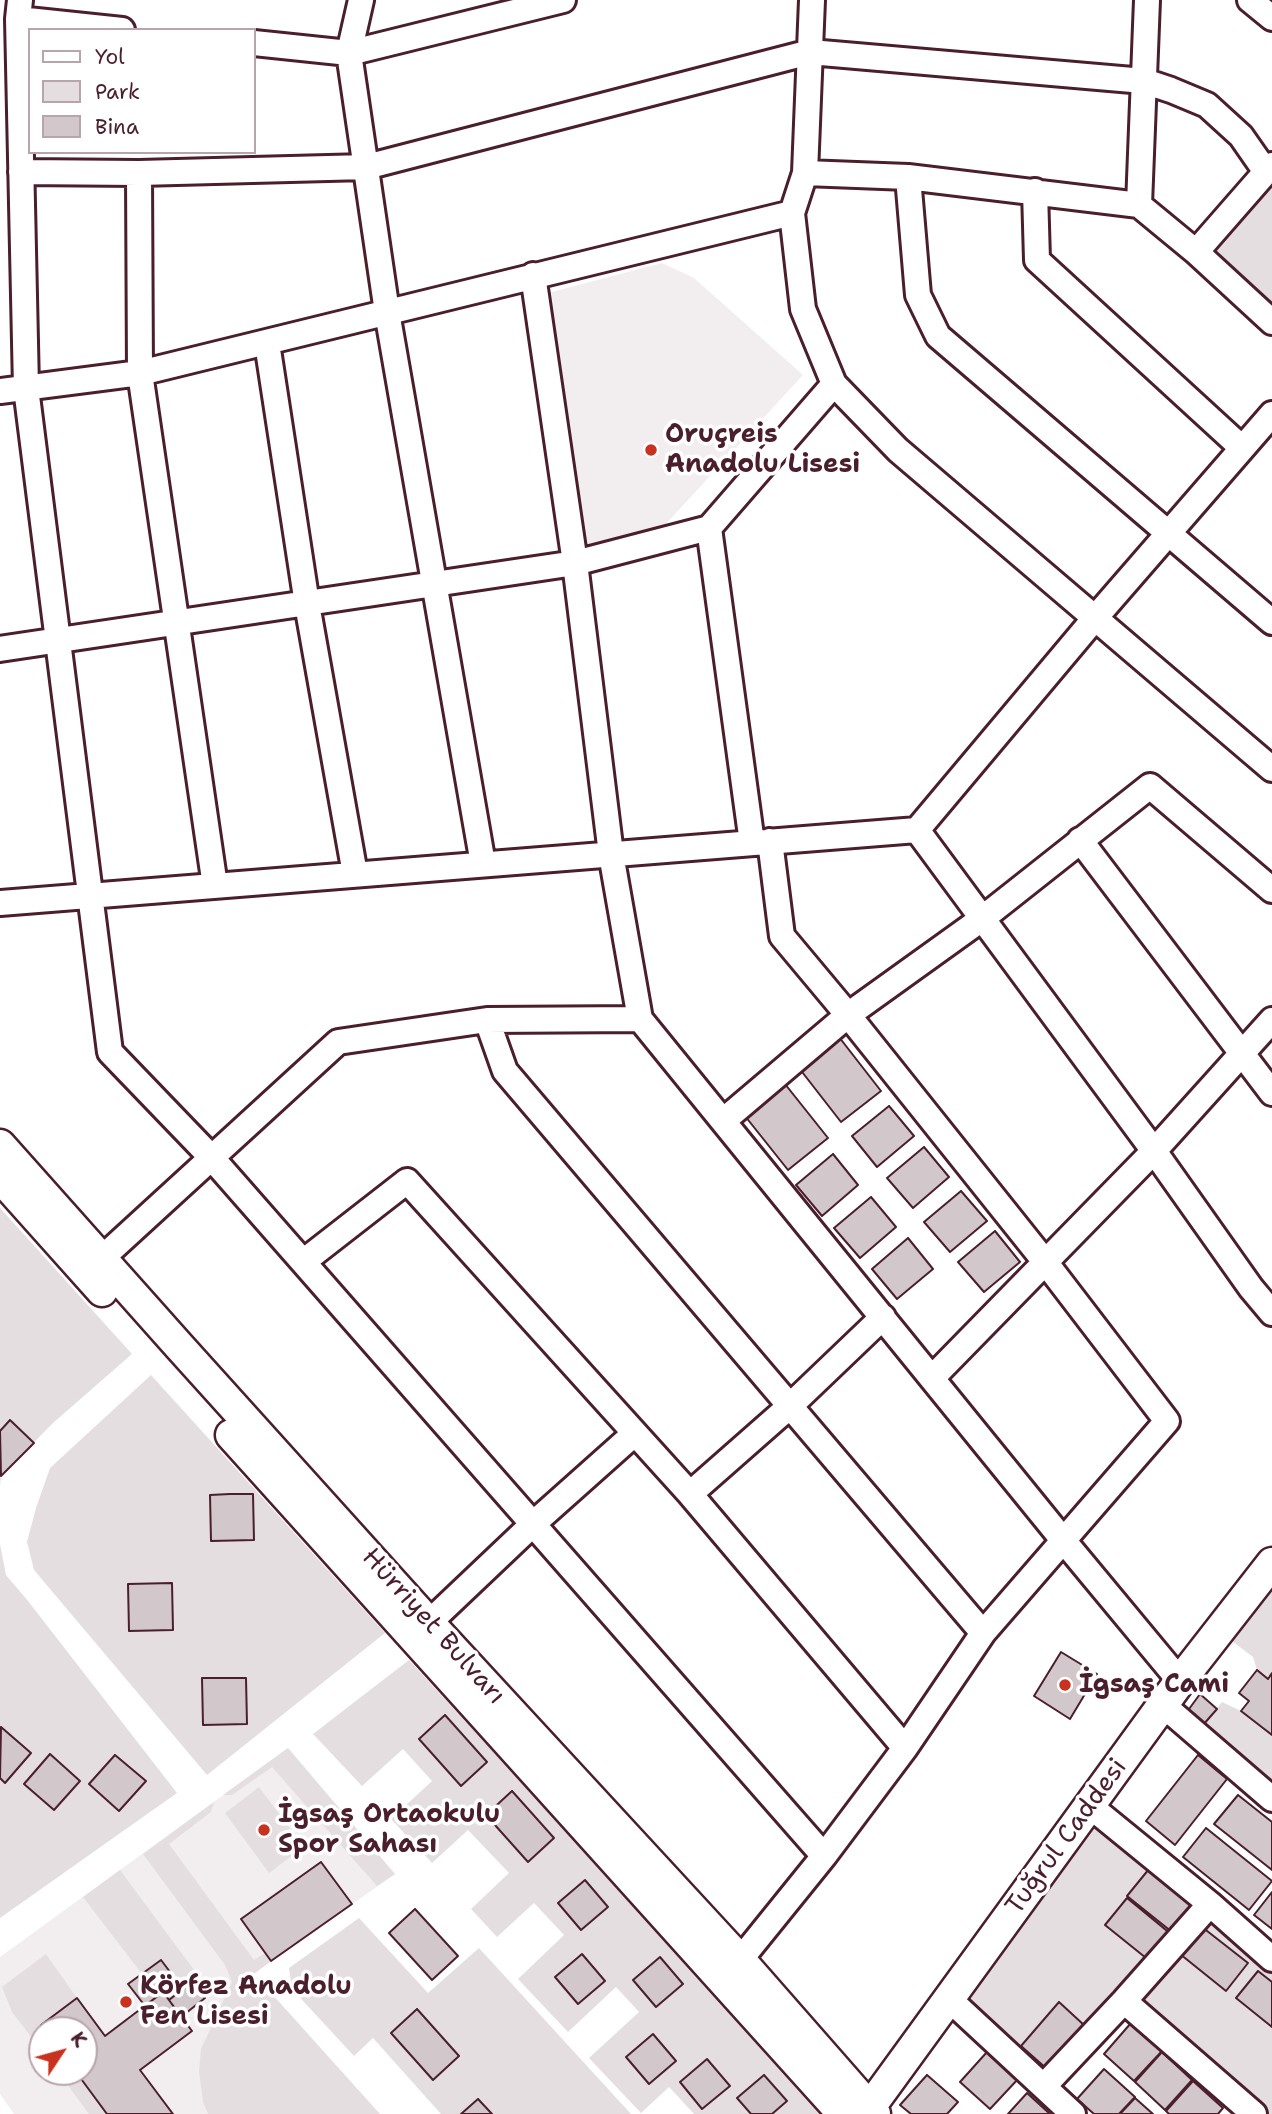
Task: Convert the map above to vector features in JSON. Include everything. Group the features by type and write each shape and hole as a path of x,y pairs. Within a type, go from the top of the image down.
{"main road":[{"name":"Hürriyet Bulvarı","path":"0,1144 420,1630 740,1960 863,2113"},
{"name":"Hürriyet Bulvarı","path":"0,1177 863,2113"},
{"name":"Tuğrul Caddesi","path":"863,2113 1172,1693 1269,1573"}],"street":[{"path":"361,0 349,53 387,312 483,864"},
{"path":"256,43 349,53 563,0"},
{"path":"812,0 805,173 792,213 803,309 834,384 898,450 1272,769"},
{"path":"1139,205 1146,0"},
{"path":"1250,0 1272,18"},
{"path":"112,28 19,10 26,388 110,1052 211,1157 824,1856"},
{"path":"21,172 139,173 366,167 810,52 1144,81 1207,105 1241,136 1269,168 1196,252"},
{"path":"139,173 140,373 215,886"},
{"path":"805,173 908,177 1139,205 1196,252 1272,322"},
{"path":"908,177 918,295 938,336 1272,622"},
{"path":"1035,191 1037,260 1242,448"},
{"path":"0,391 140,373 792,213"},
{"path":"533,275 575,563 611,854 640,1018 1063,1540 1172,1693 1272,1799"},
{"path":"267,343 307,604 355,874"},
{"path":"0,649 575,563 709,528 834,384"},
{"path":"0,903 917,830 1095,618 1272,414"},
{"path":"709,528 761,842 782,936 1046,1263 1167,1421 983,1633 905,1748 824,1856 740,1960"},
{"path":"723,1121 848,1015 983,918 1150,786 1272,890"},
{"path":"917,830 1251,1288 1272,1312"},
{"path":"1080,840 1272,1093"},
{"path":"101,1258 338,1042 487,1020 640,1018"},
{"path":"487,1020 505,1071 983,1633"},
{"path":"932,1378 1154,1152 1272,1020"},
{"path":"303,1262 407,1181 690,1494 905,1748"},
{"path":"690,1494 790,1406 883,1317"},
{"path":"420,1630 634,1434"},
{"path":"1090,1806 1210,1904 1272,1959"},
{"path":"1044,2086 1210,1904"},
{"path":"949,1999 1073,2114"},
{"path":"1124,2001 1254,2114"}],"shaded area":[{"name":"Oruçreis Anadolu Lisesi","path":"662,263 694,278 803,375 664,526 582,547 544,294"},
{"name":"Körfez Anadolu Fen Lisesi","path":"288,1748 395,1874 253,1974 248,2114 14,2114 0,2094 0,1957"}],"green space":[{"path":"1272,178 1272,307 1208,250"},
{"path":"0,1208 132,1354 53,1423 1,1476 0,1486"},
{"path":"151,1375 385,1633 207,1775 34,1570 27,1542 50,1468"},
{"path":"0,1544 6,1575 177,1793 0,1918"},
{"path":"1272,1583 1272,1673 1268,1679 1257,1670 1253,1657 1228,1638"},
{"path":"409,1660 825,2114 694,2114 669,2087 641,2113 589,2058 639,2012 616,1987 568,2032 518,1979 564,1935 534,1903 497,1937 471,1909 509,1873 468,1830 432,1863 391,1819 432,1781 403,1749 362,1786 313,1734"},
{"path":"1222,1702 1241,1711 1272,1735 1272,1799 1196,1733"},
{"path":"288,1748 395,1874 377,1886 272,1767 232,1795 223,1795"},
{"name":"İgsaş Ortaokulu Spor Sahası","path":"259,1787 304,1847 269,1873 225,1813"},
{"path":"214,1802 211,1812 169,1844 254,1960 265,1953 271,1961 254,1974 380,2114 208,2114 203,2102 199,2071 201,2049 232,1982 225,1965 143,1854"},
{"path":"1090,1806 1272,1959 1272,2114 1254,2114 1124,2002 1044,2086 949,1999"},
{"path":"120,1870 194,1970 192,1982 183,1989 161,1960 142,1974 83,1897"},
{"path":"359,1918 428,1993 479,1948 631,2114 441,2114 373,2038 354,2056 292,1989 289,1968"},
{"path":"46,1954 77,1998 53,2016 28,2016 28,2033 12,2012 2,1987"},
{"path":"68,2086 86,2086 107,2114 89,2114"}],"building":[{"path":"839,1037 881,1091 841,1122 799,1068"},
{"path":"785,1084 828,1138 788,1170 745,1116"},
{"path":"889,1106 914,1136 877,1167 852,1136"},
{"path":"924,1147 949,1177 913,1208 887,1178"},
{"path":"833,1154 858,1185 822,1216 796,1185"},
{"path":"961,1191 987,1221 950,1252 924,1222"},
{"path":"871,1197 896,1227 860,1258 834,1228"},
{"path":"995,1231 1020,1262 984,1292 958,1262"},
{"path":"908,1238 933,1269 897,1299 872,1269"},
{"path":"10,1420 34,1443 1,1476 0,1431"},
{"path":"253,1494 254,1540 211,1541 210,1495"},
{"path":"172,1583 173,1630 129,1631 128,1584"},
{"name":"İgsaş Cami","path":"1061,1652 1097,1674 1070,1719 1034,1696"},
{"path":"1257,1670 1268,1679 1272,1673 1272,1735 1241,1711 1249,1701 1239,1693"},
{"path":"202,1678 246,1678 247,1724 203,1725"},
{"path":"1200,1694 1217,1709 1196,1733 1181,1720"},
{"path":"445,1715 487,1762 461,1786 419,1739"},
{"path":"1,1727 31,1753 5,1783 0,1778"},
{"path":"50,1754 80,1781 54,1810 24,1784"},
{"path":"115,1755 146,1781 119,1811 89,1784"},
{"path":"1198,1755 1227,1779 1175,1845 1146,1821"},
{"path":"512,1791 554,1838 528,1862 486,1815"},
{"path":"1238,1795 1272,1822 1272,1870 1214,1824"},
{"path":"1206,1828 1272,1881 1249,1910 1183,1857"},
{"path":"321,1862 352,1904 271,1961 241,1919"},
{"path":"1149,1869 1194,1905 1172,1932 1127,1896"},
{"path":"585,1880 608,1907 581,1930 558,1903"},
{"path":"1272,1892 1272,1929 1254,1915"},
{"path":"1127,1898 1172,1935 1151,1962 1105,1925"},
{"path":"415,1909 458,1956 432,1980 389,1933"},
{"path":"1202,1927 1248,1963 1226,1991 1180,1954"},
{"path":"582,1954 605,1981 578,2004 555,1977"},
{"path":"660,1957 683,1984 656,2007 633,1980"},
{"path":"161,1960 183,1989 169,2000 163,1992 145,2006 128,1984"},
{"path":"1258,1971 1272,1982 1272,2027 1236,1998"},
{"path":"192,1982 205,1998 181,2017 169,2000"},
{"name":"Körfez Anadolu Fen Lisesi","path":"163,1992 192,2031 140,2070 173,2114 107,2114 86,2086 98,2086 98,2026 105,2036"},
{"name":"Körfez Anadolu Fen Lisesi","path":"77,1998 90,2016 53,2016"},
{"path":"1059,2002 1085,2026 1047,2069 1021,2046"},
{"path":"417,2009 459,2056 433,2080 391,2033"},
{"path":"1131,2023 1162,2051 1134,2081 1104,2054"},
{"path":"653,2034 676,2061 649,2084 626,2057"},
{"path":"987,2052 1018,2079 990,2109 960,2082"},
{"path":"1162,2052 1192,2080 1165,2110 1135,2082"},
{"path":"707,2059 730,2086 702,2109 680,2082"},
{"path":"1104,2069 1135,2097 1119,2114 1094,2114 1077,2099"},
{"path":"764,2075 787,2101 772,2114 751,2114 737,2098"},
{"path":"927,2075 958,2102 947,2114 911,2114 900,2105"},
{"path":"1193,2081 1223,2108 1218,2114 1169,2114 1166,2111"},
{"path":"1027,2093 1050,2114 1008,2114"},
{"path":"1135,2098 1153,2114 1120,2114"},
{"path":"478,2099 492,2114 461,2114"}],"place":[{"name":"Oruçreis Anadolu Lisesi","path":"651,450"},
{"name":"İgsaş Cami","path":"1065,1685"},
{"name":"İgsaş Ortaokulu Spor Sahası","path":"264,1830"},
{"name":"Körfez Anadolu Fen Lisesi","path":"126,2002"}]}
